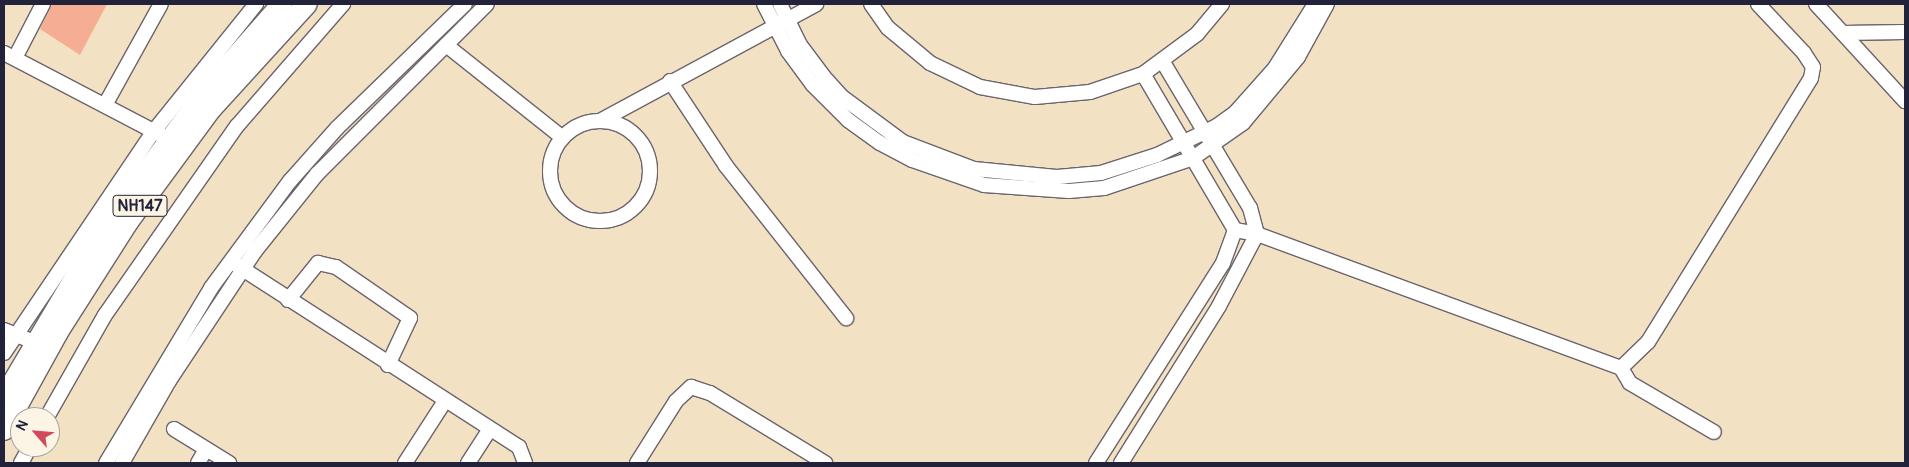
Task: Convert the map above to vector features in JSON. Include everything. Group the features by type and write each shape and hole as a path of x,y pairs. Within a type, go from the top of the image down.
{"highway":[{"name":"NH147","path":"4,397 33,342 161,135 282,4"},
{"name":"NH147","path":"4,430 58,332 128,222 211,109 307,4"}],"street":[{"path":"43,4 9,56 105,104 161,135"},
{"path":"105,104 161,4"},
{"path":"4,353 8,332 161,135 256,4"},
{"path":"53,407 105,315 237,126 343,4"},
{"path":"118,461 230,260 314,152 465,4"},
{"path":"118,461 242,268 317,174 487,4"},
{"path":"764,4 774,25 813,85 848,120 880,143 950,175 984,185 1069,192 1104,188 1193,158 1208,139 1255,93 1315,4"},
{"path":"780,4 800,45 842,97 903,142 946,160 1015,175 1057,177 1101,173 1183,144 1208,139 1243,123 1274,89 1298,57 1327,4"},
{"path":"600,121 631,132 648,156 647,188 627,214 596,221 566,208 551,180 553,158 563,138 574,128 600,121 670,81 816,4"},
{"path":"871,4 888,28 930,64 980,87 1035,97 1090,92 1143,74 1163,62 1197,34 1222,4"},
{"path":"1621,368 1648,342 1811,78 1813,67 1804,53 1758,4"},
{"path":"1816,4 1905,101"},
{"path":"1843,34 1905,32"},
{"path":"446,45 563,138"},
{"path":"1121,463 1224,298 1257,234 1250,208 1163,62"},
{"path":"1143,74 1235,230 1257,234 1621,368 1630,383 1714,432"},
{"path":"670,81 726,166 846,318"},
{"path":"1096,463 1223,263 1235,230"},
{"path":"230,260 388,365 519,447 525,463"},
{"path":"288,300 318,263 336,267 410,318 388,365"},
{"path":"8,332 33,342"},
{"path":"637,463 676,401 690,387 710,393 825,463"},
{"path":"405,463 446,401"},
{"path":"174,429 229,463"},
{"path":"468,463 490,429"},
{"path":"198,463 206,449"}],"building":[{"path":"52,4 107,4 80,55 40,29"}]}
